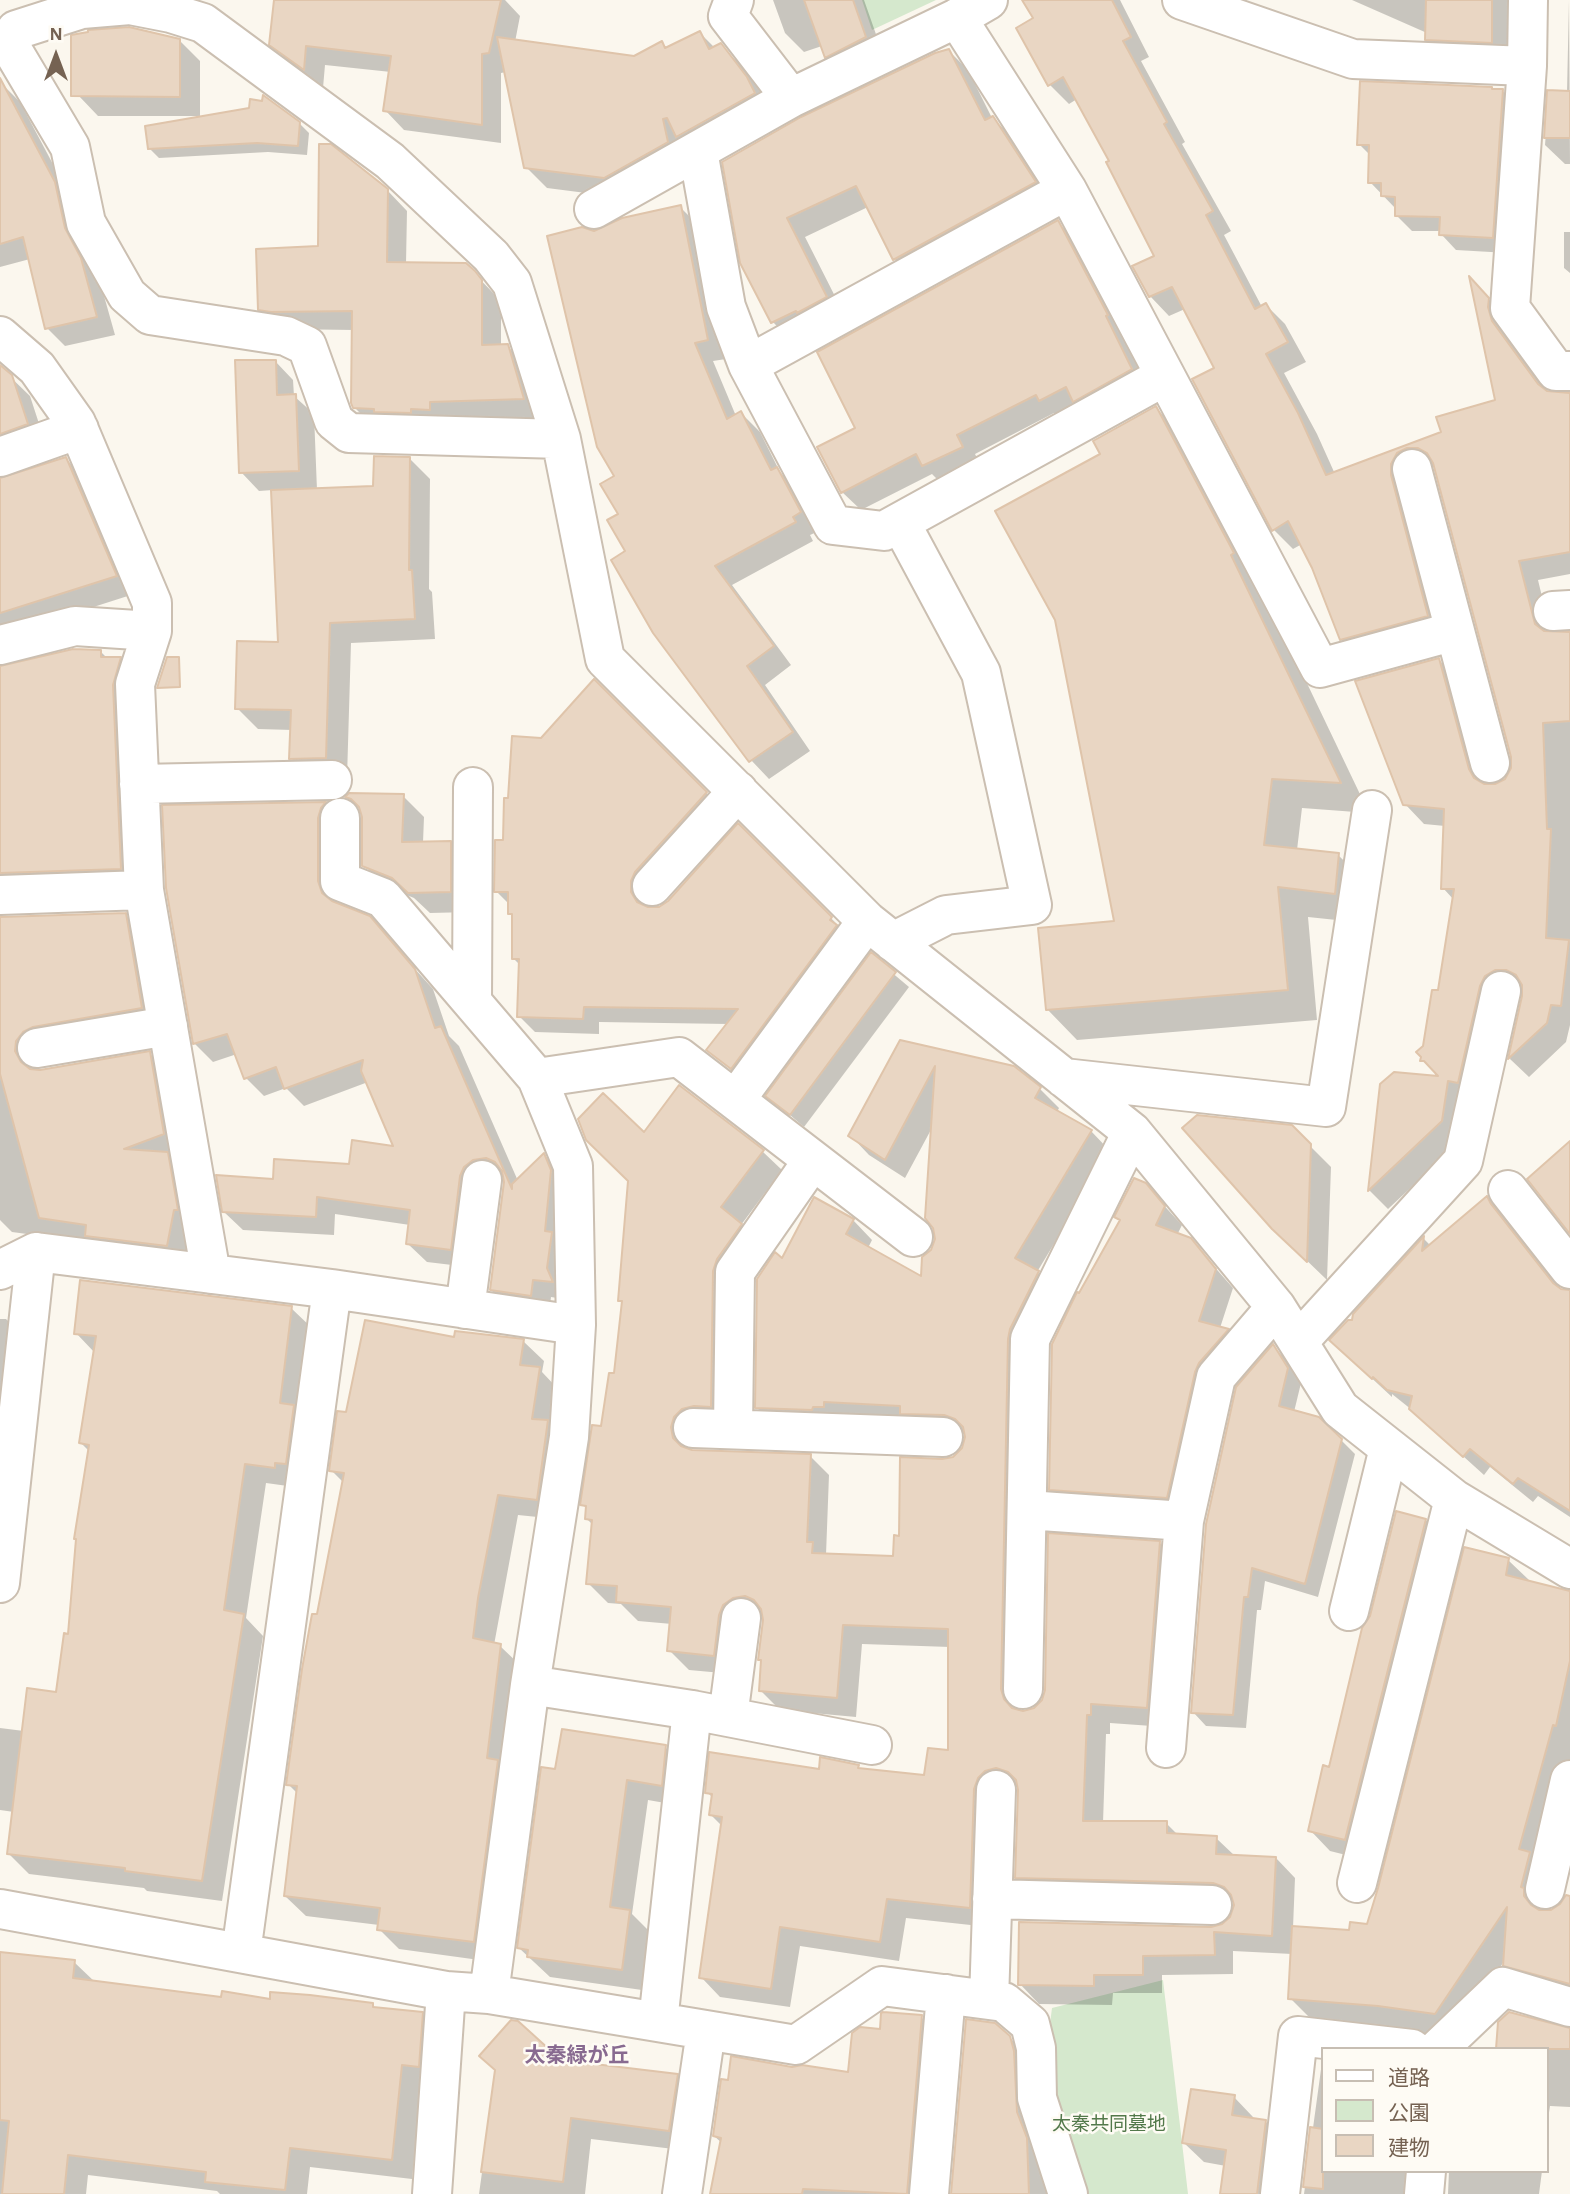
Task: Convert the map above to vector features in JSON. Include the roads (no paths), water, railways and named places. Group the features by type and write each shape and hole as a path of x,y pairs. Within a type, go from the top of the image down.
{"street":[{"path":"734,0 728,16 791,98"},
{"path":"1182,0 1353,59 1527,66"},
{"path":"1528,0 1527,66 1510,308 1556,371 1570,370"},
{"path":"561,439 349,433 334,421 307,346 286,336 150,315 127,295 86,223 70,147 14,33 82,9 130,5 203,23 390,161 491,256 512,283 561,439 605,659 880,931 1132,1132 1276,1307 1340,1409 1454,1499 1570,1569"},
{"path":"594,209 791,98 972,9 1320,668 1455,631"},
{"path":"698,151 726,307 748,365 833,525 884,530 1165,376"},
{"path":"748,365 1067,190"},
{"path":"0,336 37,368 79,429 152,603 152,631 135,684 144,890 211,1274"},
{"path":"0,457 79,429"},
{"path":"1412,469 1490,763"},
{"path":"736,1099 880,931 946,915 1031,905 981,673 900,522"},
{"path":"0,645 75,626 152,631"},
{"path":"139,784 332,779"},
{"path":"471,1001 473,787"},
{"path":"652,886 738,791"},
{"path":"1064,1078 1326,1107 1372,810"},
{"path":"340,818 340,881 383,898 537,1078 573,1166 576,1325 569,1437 530,1685 489,1994"},
{"path":"0,895 144,890"},
{"path":"1298,1342 1463,1161 1501,991"},
{"path":"37,1048 168,1026"},
{"path":"537,1078 680,1056 913,1237"},
{"path":"1023,1689 1030,1339 1132,1132"},
{"path":"733,1429 735,1272 813,1160"},
{"path":"465,1308 482,1180"},
{"path":"1508,1190 1569,1267"},
{"path":"0,1270 36,1252 332,1289 576,1325"},
{"path":"0,1583 36,1252"},
{"path":"241,1953 332,1289"},
{"path":"1166,1748 1184,1521 1216,1377 1276,1307"},
{"path":"693,1428 943,1437"},
{"path":"1349,1611 1389,1448"},
{"path":"1357,1883 1454,1499"},
{"path":"1027,1510 1184,1521"},
{"path":"658,2022 710,1714 741,1618"},
{"path":"530,1685 710,1714 872,1745"},
{"path":"1545,1889 1562,1846 1570,1780"},
{"path":"996,1790 992,1899 997,2001"},
{"path":"992,1899 1212,1905"},
{"path":"0,1909 446,1991 489,1994 796,2045 882,1986 997,2001 1030,2024 1036,2048 1037,2098 1068,2194"},
{"path":"1440,2047 1503,1987 1570,2007"},
{"path":"432,2194 446,1991"},
{"path":"929,2194 946,1994"},
{"path":"682,2194 706,2031"},
{"path":"1280,2194 1298,2036 1394,2047"},
{"path":"1424,2194 1426,2173"}],"district":[{"name":"太秦緑が丘","path":"577,2056"}],"park label":[{"name":"太秦共同墓地","path":"1109,2124"}]}
